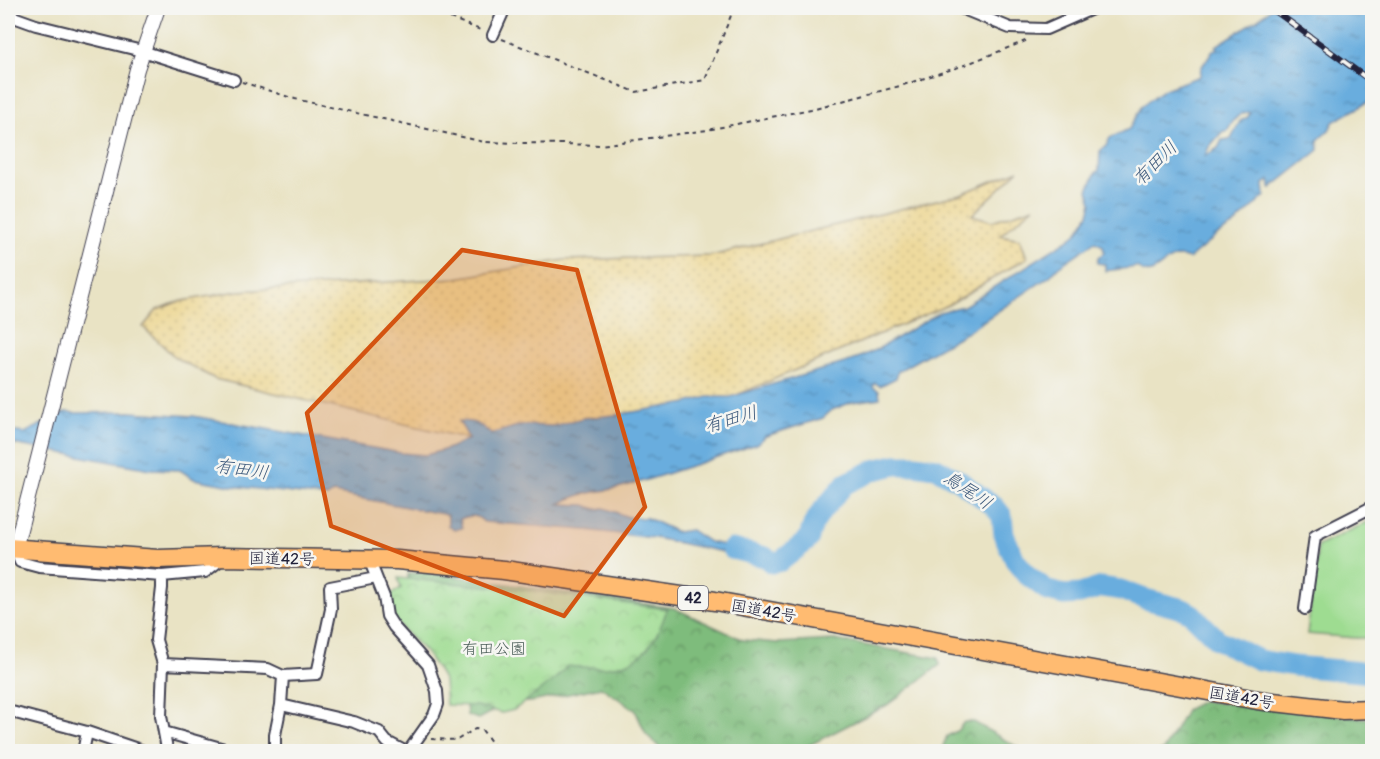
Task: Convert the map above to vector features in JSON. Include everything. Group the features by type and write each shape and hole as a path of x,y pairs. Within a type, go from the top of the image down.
{"highway":[{"name":"国道42号","path":"11,549 158,559 223,557 397,560 504,570 715,601 1257,700 1343,710 1372,709"}],"street":[{"path":"159,8 137,69 20,525 11,549 20,562 39,567 162,576 205,572 223,557"},
{"path":"493,35 505,8"},
{"path":"962,8 1010,28 1046,29 1094,8"},
{"path":"8,15 36,25 142,51 234,80"},
{"path":"1305,609 1315,536 1372,507"},
{"path":"281,705 354,722 379,732 387,742 407,752 434,715 438,704 434,677 428,665 387,616 384,597 369,559"},
{"path":"162,576 156,640 163,664 161,716 167,749 165,752"},
{"path":"163,664 268,669 283,676 317,674 331,609 330,587 376,578"},
{"path":"275,752 283,676"},
{"path":"8,711 87,732 146,752"},
{"path":"83,752 87,732"},
{"path":"164,732 235,752"}],"path":[{"path":"425,8 636,92 705,80 734,8"},
{"path":"234,80 296,99 484,142 600,145 719,128 811,109 900,86 1022,43 1046,29"},
{"path":"418,738 440,741 457,740 475,729 482,730 499,752"}],"highlighted area":[{"path":"462,250 577,270 645,507 564,616 331,526 307,413"}],"green space":[{"path":"1372,520 1372,638 1307,634 1318,546"},
{"path":"424,572 674,608 743,640 778,643 835,640 938,658 940,665 887,705 798,751 663,751 646,734 635,710 601,687 536,701 504,705 478,719 467,715 464,681 408,591 408,574"},
{"name":"有田公園","path":"398,578 516,589 667,609 652,643 631,661 604,667 567,666 555,679 514,710 502,713 476,706 446,705 444,681 437,669 425,652 393,619 389,611 387,597 401,588"},
{"path":"1203,701 1372,719 1372,751 1159,752 1164,749 1187,709"},
{"path":"964,722 974,722 1024,751 941,751 947,736 957,731"}],"sand":[{"path":"1019,170 972,215 992,221 1034,207 1000,235 1020,239 1027,258 948,305 659,428 469,458 469,439 215,379 176,358 143,327 157,310 177,302 238,291 456,278 564,260 711,256 961,194"}],"water":[{"name":"有田川","path":"1272,8 1372,8 1372,100 1333,122 1329,130 1318,140 1319,150 1271,188 1270,180 1264,184 1265,196 1234,225 1219,234 1189,259 1173,258 1150,272 1144,272 1137,267 1105,271 1105,264 1097,263 1098,257 1104,253 1103,246 1095,242 1058,267 1050,276 967,332 898,371 896,378 880,386 875,383 873,387 879,391 880,398 852,402 832,410 823,418 766,436 757,444 691,466 625,486 576,496 559,504 604,508 631,518 647,518 677,532 691,530 709,542 729,546 745,545 763,555 752,558 655,538 484,522 473,516 460,519 462,528 454,530 448,526 448,515 333,493 327,497 232,486 194,479 180,470 151,469 8,443 8,431 25,433 65,412 130,412 193,416 401,453 426,455 469,439 459,421 477,424 491,434 521,425 553,426 583,418 687,403 708,397 730,397 851,361 878,349 940,312 964,306 1077,233 1089,214 1092,202 1088,190 1099,170 1100,151 1110,138 1129,129 1142,106 1165,89 1200,76 1201,68 1213,50 1217,49 1216,46","holes":["1250,112 1248,117 1240,121 1231,139 1222,140 1218,148 1205,156 1209,147 1223,131 1227,131 1236,118"]}],"waterway":[{"name":"鳥尾川","path":"732,549 765,557 772,563 781,561 808,540 821,512 845,484 874,470 895,465 936,468 958,480 995,507 1002,516 1004,535 1015,560 1027,575 1048,591 1064,595 1080,594 1102,587 1121,590 1183,609 1192,614 1218,640 1259,660 1294,666 1372,673"}],"railway":[{"path":"1271,8 1372,82"}]}
